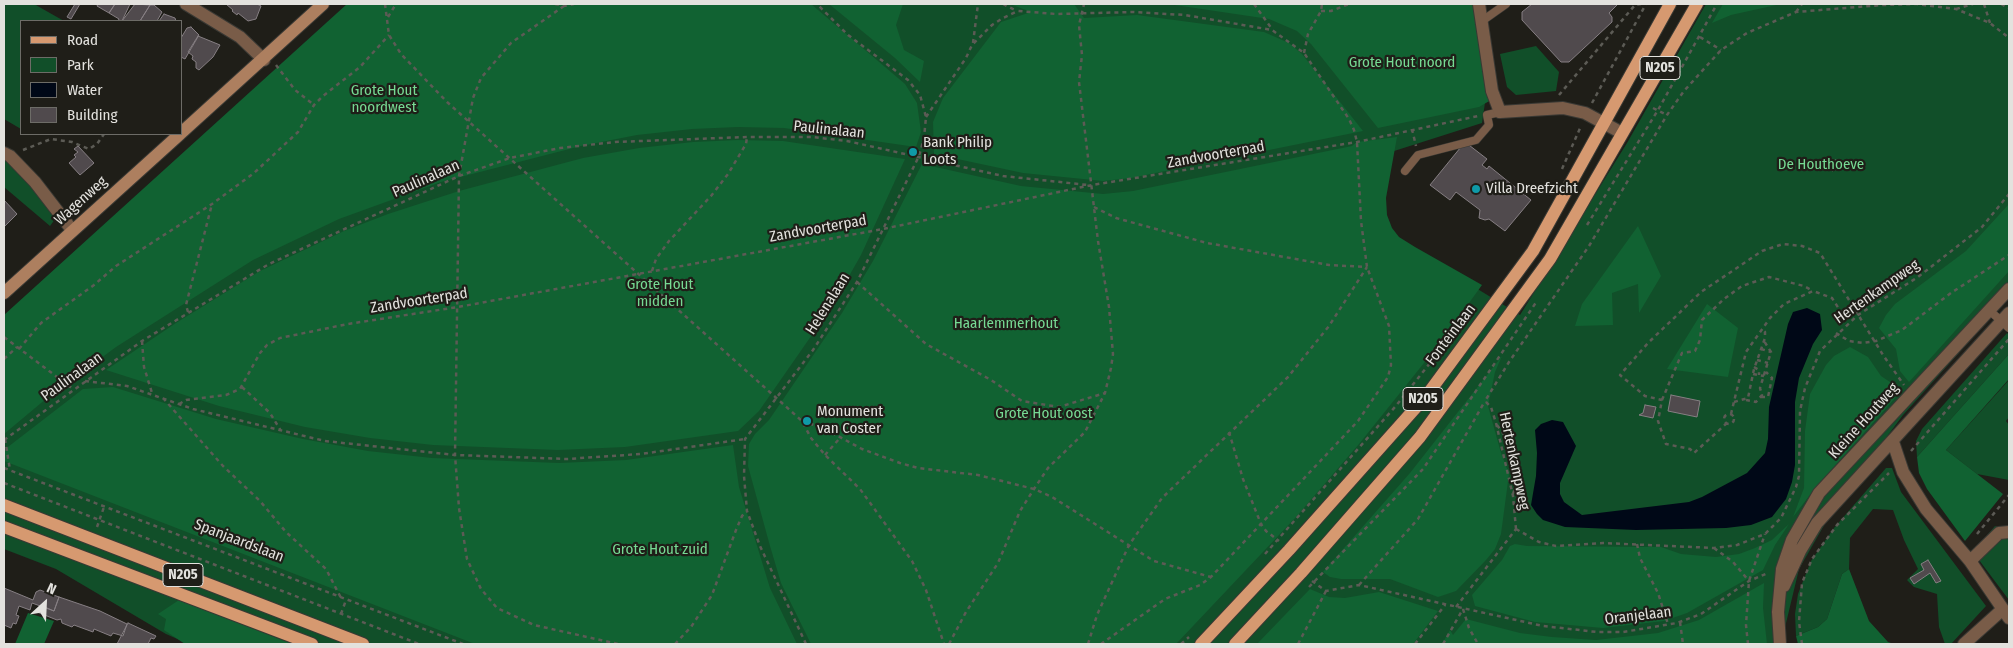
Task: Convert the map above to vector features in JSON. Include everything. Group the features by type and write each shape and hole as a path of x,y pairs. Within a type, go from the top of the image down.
{"main road":[{"name":"Fonteinlaan","path":"1201,644 1289,550 1427,395 1533,251 1670,4"},
{"name":"N205","path":"1235,644 1301,573 1420,437 1539,275 1696,4"},
{"name":"N205","path":"4,505 363,644"},
{"name":"N205","path":"4,527 312,644"}],"street":[{"path":"186,4 240,37 269,61"},
{"name":"Wagenweg","path":"182,132 269,61 324,4"},
{"path":"1479,4 1492,91 1500,112 1563,108 1587,114 1622,133"},
{"name":"Wagenweg","path":"4,294 72,230 179,135"},
{"path":"7,154 35,182 72,230"},
{"name":"Kleine Houtweg","path":"1780,644 1778,612 1782,569 1792,540 1819,493 2009,290"},
{"name":"Kleine Houtweg","path":"1780,596 1800,551 1817,523 2007,321"},
{"path":"1893,442 1903,472 1926,509 1966,557 2006,614 1964,644"},
{"path":"1966,557 1999,532 2009,532"}],"lane":[{"path":"1482,21 1506,4"},
{"path":"1405,171 1418,155 1476,140 1485,135 1489,125 1487,115 1500,112"},
{"path":"1990,311 2007,321"}],"path":[{"path":"385,4 389,35 401,54 469,123 640,274 802,421 825,455 860,489 912,561 926,590 944,644"},
{"path":"387,20 390,9 396,4"},
{"path":"555,4 564,6"},
{"path":"574,4 564,6 511,43 494,61 481,78 469,123 459,176 455,455 458,508 468,559 481,588 497,608 534,625 618,644"},
{"name":"Helenalaan","path":"746,439 812,350 857,282 919,156 924,138 926,117 920,95 908,80 848,34 817,4"},
{"path":"926,117 966,58 972,45 978,4"},
{"path":"1003,4 1018,11 1083,14 1134,12 1185,15 1272,30"},
{"path":"949,644 966,612 998,563 1020,511 1048,468 1085,432 1105,393 1113,354 1109,307 1078,82 1082,56 1079,26 1084,4"},
{"path":"1101,644 1165,599 1200,585 1210,576 1358,421 1388,377 1391,365 1389,326 1367,268 1361,221 1357,142 1349,119 1304,53 1272,30 1254,4"},
{"path":"1304,53 1308,34 1321,11 1322,4"},
{"path":"1321,11 1331,11 1348,4"},
{"path":"1563,108 1559,96 1635,6 1642,4"},
{"path":"1558,176 1603,81 1646,4"},
{"path":"1796,12 1802,4"},
{"path":"1956,9 1972,4"},
{"path":"1984,4 1990,24"},
{"path":"2001,4 2009,8"},
{"name":"Hertenkampweg","path":"2009,38 1990,24 1956,9 1908,5 1796,12 1747,32 1721,50 1684,91 1667,115 1590,246 1509,362 1485,401 1491,407 1496,423 1513,496 1516,529 1539,542 1556,546 1636,544 1714,548 1738,545 1765,534 1781,518 1792,499 1798,476 1800,411 1805,388 1820,351 1836,333 1858,315 1918,277 1982,227 2009,194"},
{"path":"972,45 992,25 1018,11"},
{"path":"4,358 18,348 41,323 94,285 116,266 212,204 254,173 292,138 314,105 339,81 360,66 389,35"},
{"path":"1700,37 1721,50"},
{"path":"269,61 295,90 314,105"},
{"path":"1658,110 1667,115"},
{"name":"Zandvoorterpad","path":"242,387 260,353 267,345 280,338 348,324 458,308 883,229 1092,186 1357,142 1412,129 1487,115"},
{"path":"1412,129 1418,155"},
{"path":"7,154 51,139 72,142 89,150 97,144 103,135"},
{"path":"652,271 656,259 670,241 711,196 728,174 746,144 747,137"},
{"name":"Paulinalaan","path":"4,440 142,341 188,312 303,247 459,176 510,158 560,148 615,142 747,137 812,137 847,141 1003,176 1092,186"},
{"path":"188,312 186,305 212,204"},
{"path":"1094,207 1116,218 1207,243 1329,266 1367,268"},
{"path":"1662,400 1645,396 1620,375 1648,343 1688,304 1762,251 1791,244 1820,253 1883,355 1910,394"},
{"path":"1836,333 1848,342 1876,341 1902,330 1951,293 2009,255"},
{"path":"1088,644 1097,615 1130,544 1162,498 1288,377 1329,326 1367,268"},
{"path":"1813,291 1784,304 1762,328 1746,352 1731,414 1734,421 1727,423 1694,453 1690,449 1666,444 1658,421 1662,400 1682,354 1695,351 1700,340 1702,320 1724,299 1742,286 1769,277 1804,286 1832,298 1848,323"},
{"path":"857,282 926,344 991,380 1022,401 1059,408 1105,393"},
{"name":"Fonteinlaan","path":"1259,561 1395,407 1461,324"},
{"path":"1746,400 1751,387 1754,368 1764,341 1765,332 1762,328"},
{"path":"4,337 72,390"},
{"path":"1802,644 1799,622 1802,583 1812,559 1837,525 1900,463 2009,339"},
{"path":"142,341 144,367 152,393"},
{"path":"1761,397 1760,388 1771,352 1764,341"},
{"path":"1761,349 1771,352"},
{"path":"1757,360 1769,363"},
{"path":"1754,368 1759,370 1759,375"},
{"path":"1734,402 1746,400 1756,402 1761,397 1768,397 1772,378 1766,372"},
{"path":"1753,374 1764,376"},
{"path":"85,381 127,386 152,393 179,404 325,441 455,455 567,459 641,454 746,439 744,476 747,511 760,546 806,644"},
{"path":"179,404 186,400 226,395 242,387 270,414 282,431"},
{"path":"1751,387 1760,388"},
{"path":"162,397 223,466 260,501 286,532 326,568 341,598"},
{"path":"1301,573 1326,591 1359,585 1418,520 1485,401"},
{"path":"1727,423 1725,416 1731,414"},
{"path":"802,421 823,428 839,439 862,449 918,468 978,475 1034,489 1052,497 1130,544 1154,561 1210,576"},
{"path":"1496,423 1514,448 1518,458 1519,476 1513,496"},
{"path":"1229,432 1242,479 1261,524 1277,540"},
{"path":"825,455 839,439"},
{"path":"4,440 10,470"},
{"name":"Spanjaardslaan","path":"4,468 463,644"},
{"path":"4,483 419,644"},
{"path":"1966,557 2009,495"},
{"path":"98,542 95,533 104,507"},
{"path":"675,644 692,628 712,595 736,530 742,516 747,511"},
{"path":"1456,608 1516,529"},
{"path":"1748,644 1746,619 1749,580 1765,534"},
{"path":"1636,544 1640,558 1658,593 1668,624"},
{"path":"1714,548 1732,562 1749,580"},
{"name":"Oranjelaan","path":"1359,585 1543,626 1597,632 1623,632 1680,622 1701,614 1749,580 1782,569"},
{"path":"1298,644 1326,591"},
{"path":"341,614 346,600"},
{"path":"1415,644 1445,605"},
{"path":"1443,644 1463,609"},
{"path":"1463,609 1469,628 1478,644"},
{"path":"1680,622 1683,644"},
{"path":"1181,644 1195,631"}],"green space":[{"path":"4,4 34,4 62,20 20,20 20,128 4,119"},
{"name":"Grote Hout noordwest","path":"347,4 811,4 905,84 917,103 921,132 916,147 784,128 692,129 637,135 581,146 441,182 339,219 253,260 116,347 47,398 4,434 4,315"},
{"name":"Haarlemmerhout","path":"365,4 1469,4 1486,96 1482,123 1391,152 1381,212 1404,248 1440,266 1520,315 1627,143 1706,4 2009,4 2009,297 1903,415 1834,508 1799,569 1781,644 189,644 166,634 56,569 4,549 4,320"},
{"path":"829,4 903,4 896,25 904,50 924,61 920,82 895,58"},
{"path":"1010,4 1074,4 1084,18 1137,15 1264,32 1289,43 1302,54 1363,131 1131,178 1103,181 1023,173 934,154 933,122 943,98 1001,22 1031,12"},
{"name":"Grote Hout noord","path":"1168,4 1474,4 1491,100 1479,107 1378,128 1311,44 1297,31 1269,19"},
{"path":"1723,4 1781,4 1731,15 1712,23"},
{"path":"1536,46 1559,72 1556,91 1516,95 1507,87 1500,54"},
{"name":"Grote Hout oost","path":"1397,137 1386,198 1387,215 1392,228 1399,237 1482,285 1440,343 1359,444 1296,517 1176,644 811,644 781,583 748,466 749,444 755,434 769,420 842,313 873,261 922,164 1021,186 1103,194 1133,191 1352,146 1357,142"},
{"name":"Grote Hout midden","path":"783,141 905,159 861,255 832,306 759,411 738,431 625,447 558,450 433,445 370,438 305,427 219,406 106,370 176,323 260,271 344,231 388,214 459,191 583,158 639,148 693,142"},
{"path":"4,158 58,215 50,226 4,187"},
{"path":"2009,204 2009,271 1909,382 1900,371 1896,349 1879,328 1886,315 1895,304 1966,251"},
{"path":"1638,226 1661,276 1639,313 1638,284 1612,293 1613,325 1575,326 1582,304"},
{"path":"1707,304 1738,328 1728,377 1667,369"},
{"path":"2007,333 2009,335 2009,354 1917,457 1916,441 1922,429"},
{"path":"1850,347 1868,357 1881,376 1902,390 1816,487 1793,517 1804,488 1805,431 1810,394 1826,365 1834,356"},
{"path":"2009,354 2009,379 1946,450 2003,494 1965,541 1927,489 1919,473 1917,457"},
{"path":"1502,356 1495,372 1488,406 1509,474 1501,534 1495,549 1486,560 1456,591 1438,597 1390,579 1341,579 1330,577 1323,572 1410,473"},
{"path":"2009,380 2009,417 2006,421 2009,425 2009,480 1977,474 1946,450"},
{"name":"Grote Hout zuid","path":"113,387 216,419 303,439 368,451 432,458 559,463 626,460 733,445 739,487 770,588 797,644 475,644 4,461 4,450 83,389"},
{"path":"1886,468 1892,468 1901,492 1986,606 1951,644 1945,644 1939,627 1937,594 1914,587 1907,580 1918,569 1904,540 1893,510 1873,509 1850,538 1849,569 1842,574 1827,619 1818,627 1796,636 1795,614 1798,594 1811,561 1834,528"},
{"path":"1789,524 1775,545 1763,570 1687,613 1664,621 1603,628 1535,622 1475,606 1472,595 1502,560 1510,546 1515,544 1527,546 1661,547 1681,554 1716,557 1739,554 1755,548 1772,540"},
{"path":"1995,526 2009,532 2009,600 1973,552"},
{"path":"1849,569 1869,621 1888,642 1894,644 1798,644 1796,636 1818,627 1827,619 1842,574"},
{"path":"1764,583 1763,608 1767,644 1442,644 1450,630 1453,635 1466,619 1520,633 1552,637 1596,640 1658,633 1699,620"},
{"path":"1310,589 1329,597 1345,598 1379,592 1438,611 1413,644 1257,644"},
{"path":"179,600 292,644 185,644 164,630 166,619 158,614"},
{"path":"28,613 54,621 44,644 15,644"}],"water":[{"path":"1807,308 1820,314 1822,330 1813,344 1799,378 1795,402 1795,465 1792,482 1786,499 1772,517 1751,525 1726,528 1636,530 1565,527 1543,520 1537,514 1531,505 1536,476 1535,430 1541,424 1552,420 1563,422 1576,446 1560,483 1560,494 1564,502 1582,515 1689,502 1747,473 1765,453 1768,439 1769,407 1788,324 1793,312"}],"building":[{"path":"75,4 80,4 71,19 67,17"},
{"path":"98,4 115,4 109,13 97,6"},
{"path":"115,4 130,4 122,20 118,20 109,13"},
{"path":"135,4 150,5 141,20 123,20"},
{"path":"226,4 257,4 261,6 256,19 248,21 238,13 237,15"},
{"path":"1532,4 1618,4 1609,13 1612,17 1612,22 1569,62 1561,62 1522,20 1522,12"},
{"path":"150,5 154,5 162,12 158,20 141,20"},
{"path":"164,14 176,20 160,20"},
{"path":"191,27 199,35 185,59 182,58 182,36 187,28"},
{"path":"198,36 220,45 213,57 199,70 196,68 196,62 192,59 193,56 188,52"},
{"name":"Villa Dreefzicht","path":"1465,142 1487,159 1482,165 1487,169 1489,166 1531,200 1505,231 1489,219 1479,218 1480,210 1456,192 1450,200 1430,185"},
{"path":"78,146 94,163 80,175 69,163 76,157 74,155 78,152 74,149"},
{"path":"1836,160 1840,168 1832,171 1828,164"},
{"path":"4,200 17,214 4,227"},
{"path":"1671,395 1700,401 1697,417 1668,411"},
{"path":"1645,405 1656,407 1653,418 1639,415 1643,413"},
{"path":"1928,560 1941,581 1936,583 1930,573 1914,584 1910,578 1924,570 1921,564"},
{"path":"4,588 33,600 36,592 40,590 59,597 54,611 32,603 30,610 19,606 16,615 19,616 16,624 13,623 11,628 4,625"},
{"path":"59,597 100,611 127,624 123,636 113,633 111,636 94,629 93,632 74,625 72,627 62,623 61,619 57,620 37,612 40,605 54,611"},
{"path":"128,623 156,636 154,639 151,638 148,644 117,644"}],"place":[{"name":"Bank Philip Loots","path":"913,152"},
{"name":"Villa Dreefzicht","path":"1476,189"},
{"name":"Monument van Coster","path":"807,421"}],"park label":[{"name":"De Houthoeve","path":"1821,165"}]}
